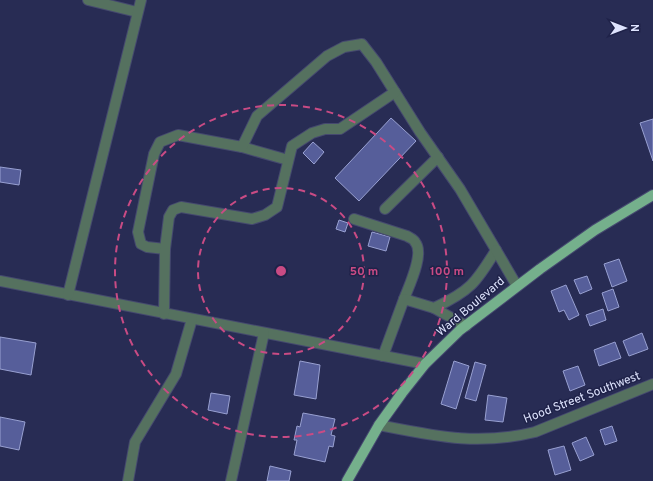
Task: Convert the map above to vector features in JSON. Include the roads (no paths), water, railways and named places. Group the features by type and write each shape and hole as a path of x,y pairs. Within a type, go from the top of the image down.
{"main road":[{"name":"Ward Boulevard","path":"347,481 379,426 425,364 466,326 517,286 595,230 653,195"}],"street":[{"path":"88,0 102,2 137,12"},
{"path":"68,295 141,0"},
{"path":"242,147 257,116 327,56 344,47 362,44 376,62 460,189 517,286"},
{"path":"164,314 165,249 169,217 173,210 181,207 252,219 265,216 277,207 292,146 312,133 325,129 340,129 395,92"},
{"path":"165,249 147,247 141,244 138,232 154,154 160,142 178,135 242,147 288,160"},
{"path":"386,209 438,157"},
{"path":"354,219 407,236 415,241 418,248 419,256 382,356"},
{"path":"434,308 459,296 478,280 496,250"},
{"path":"0,281 425,364"},
{"path":"404,299 434,308 466,326"},
{"path":"128,481 135,442 176,374 192,319"},
{"path":"231,481 264,333"},
{"name":"Hood Street Southwest","path":"379,426 451,439 479,440 517,437 535,432 653,384"}]}
